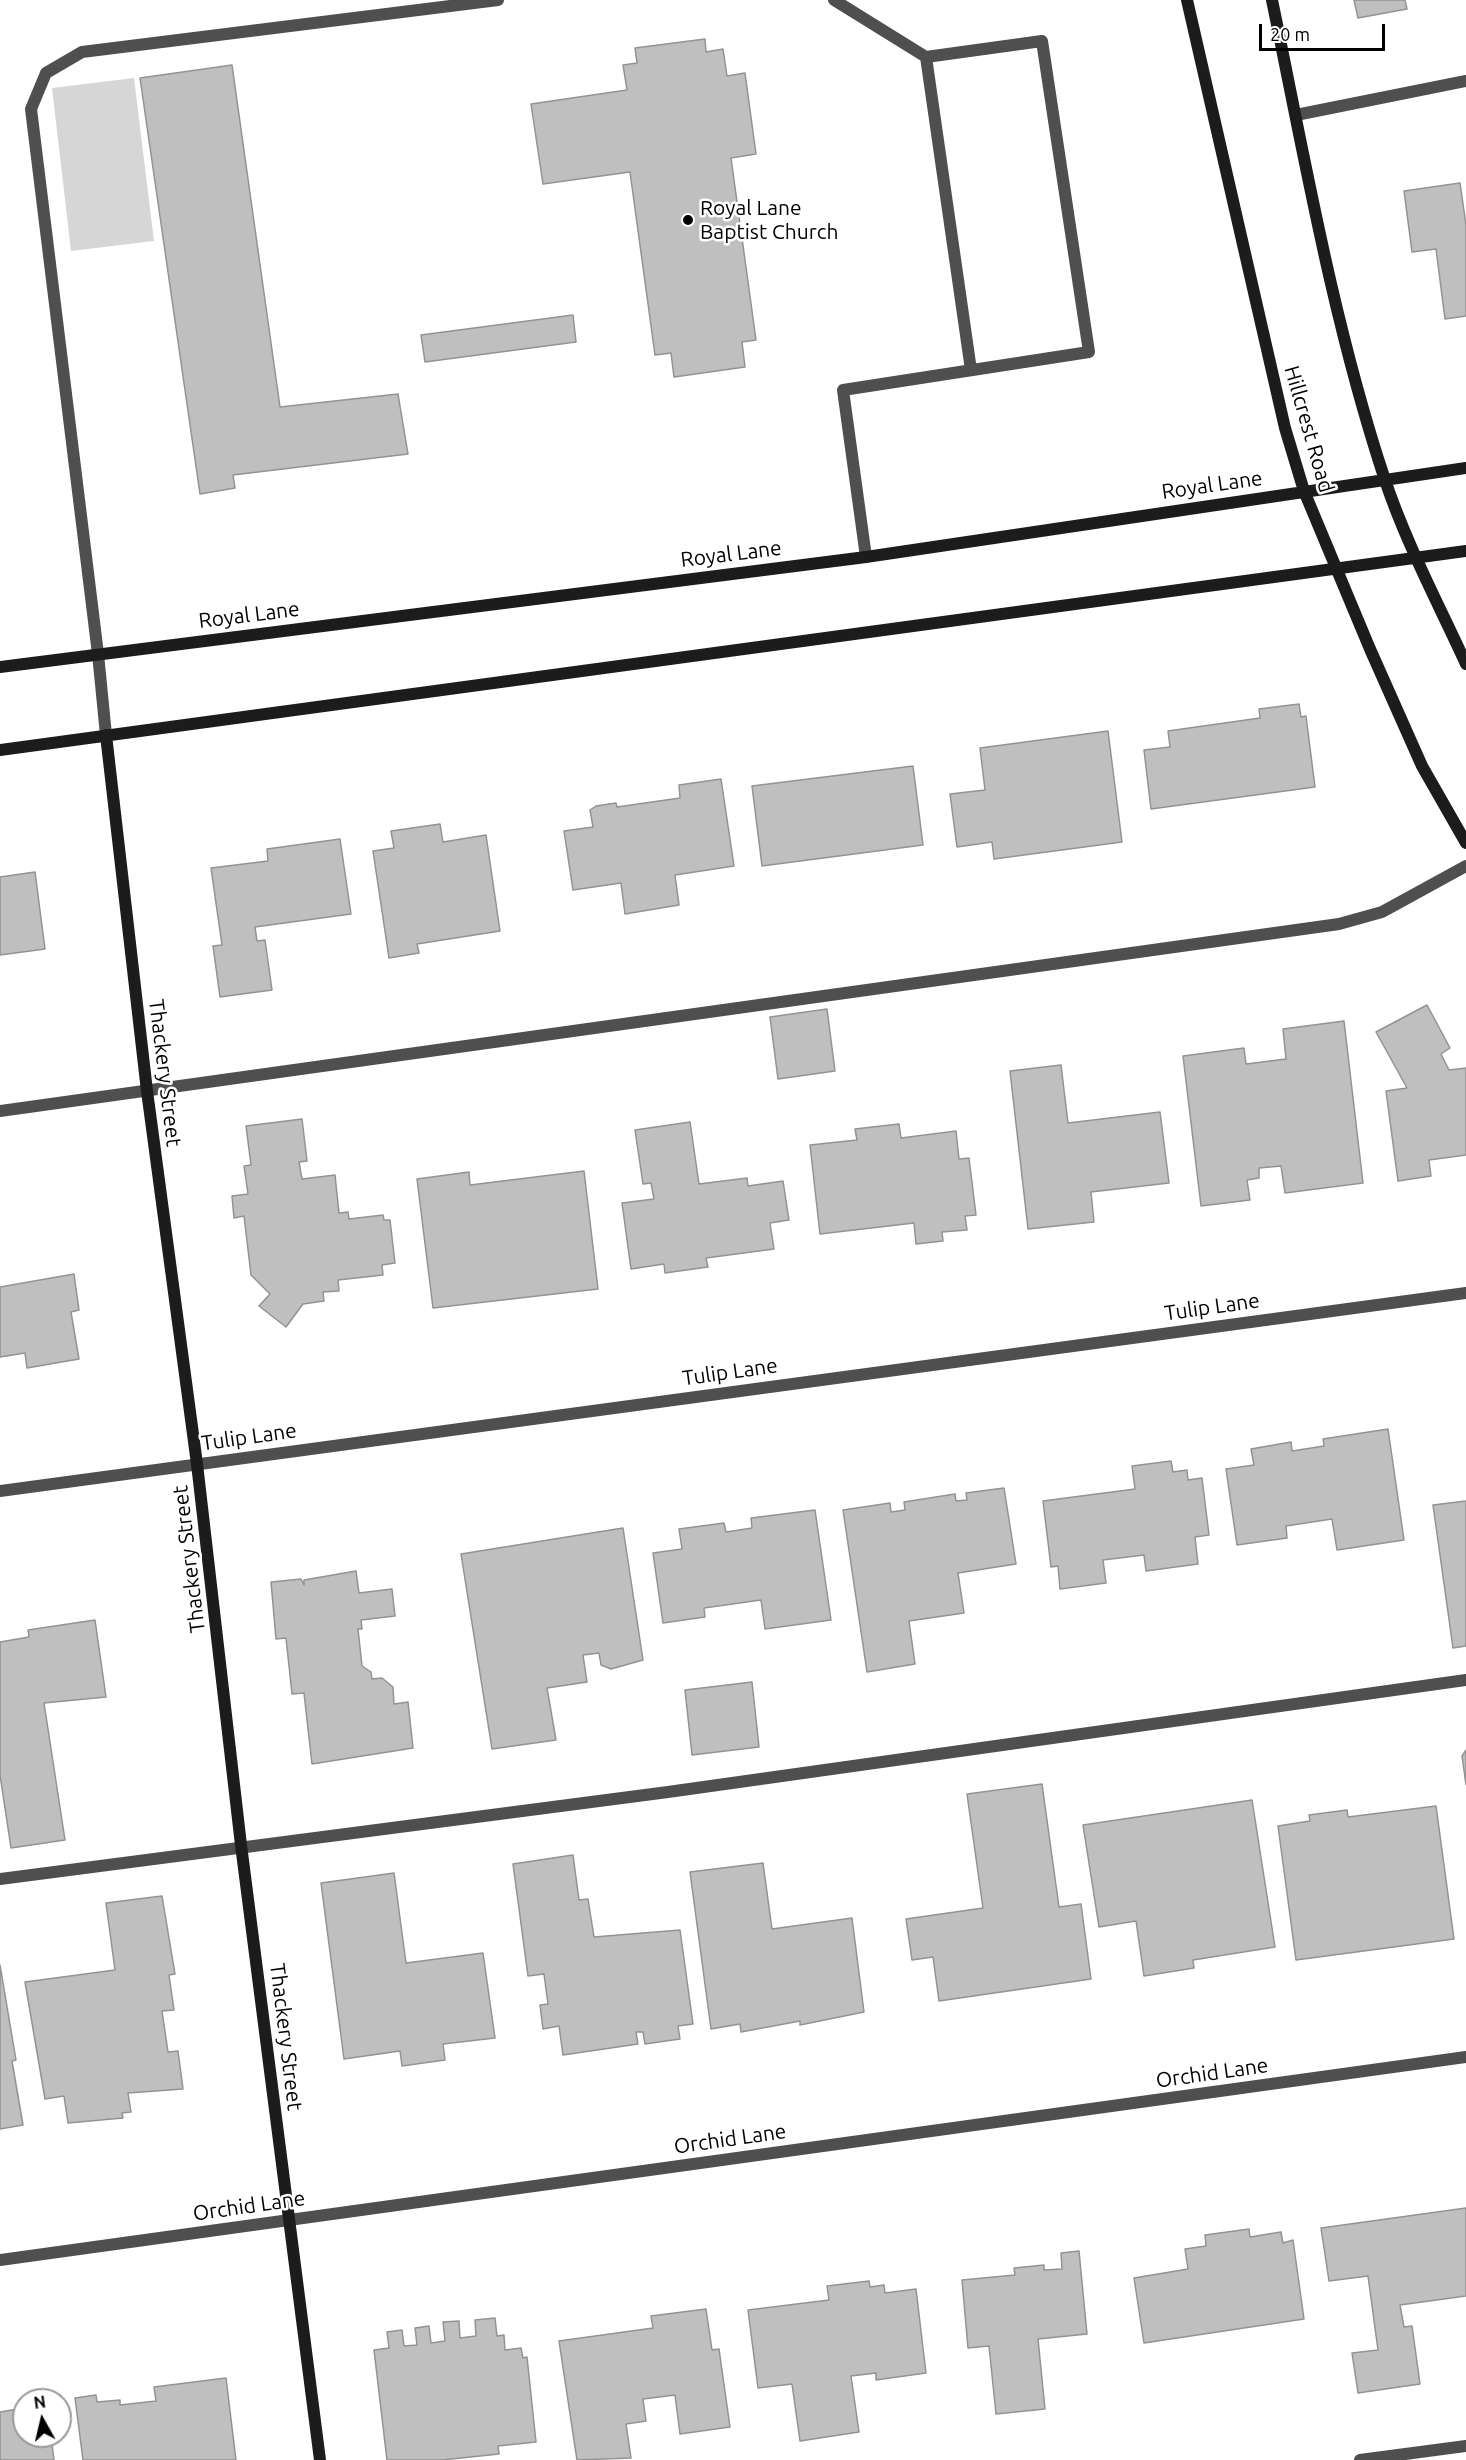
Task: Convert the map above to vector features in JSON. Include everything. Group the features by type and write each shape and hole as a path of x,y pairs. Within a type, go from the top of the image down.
{"main road":[{"name":"Hillcrest Road","path":"1187,0 1285,428 1304,491 1422,766 1466,843"},
{"path":"1272,0 1322,246 1361,400 1385,479 1466,664"},
{"name":"Royal Lane","path":"0,667 866,557 1466,468"},
{"path":"0,750 1466,551"},
{"name":"Thackery Street","path":"106,735 147,1091 197,1464 241,1845 320,2460"}],"street":[{"name":"Thackery Street","path":"106,735 31,109 46,73 82,52 498,0"},
{"path":"834,0 926,57 1042,41 1089,352 843,390 866,557"},
{"path":"926,57 971,370"},
{"path":"1296,115 1466,81"},
{"path":"0,1111 1339,924 1382,912 1466,866"},
{"name":"Tulip Lane","path":"0,1491 1466,1293"},
{"path":"0,1879 241,1845 668,1792 1466,1680"},
{"name":"Orchid Lane","path":"0,2260 1466,2057"},
{"path":"1360,2460 1466,2446"}],"shaded area":[{"path":"134,78 154,241 71,251 52,88"}],"building":[{"path":"1354,0 1405,0 1407,9 1358,18"},
{"name":"Royal Lane Baptist Church","path":"705,39 706,52 723,49 727,76 745,73 756,154 731,158 756,340 742,342 745,367 674,377 671,353 655,355 630,172 543,184 531,104 627,90 623,65 637,63 635,48"},
{"path":"232,65 280,407 398,394 408,454 233,475 235,488 200,494 140,78"},
{"path":"1460,183 1466,225 1466,316 1445,319 1436,249 1412,252 1404,191"},
{"path":"573,315 576,342 425,362 421,335"},
{"path":"1299,704 1301,717 1306,716 1315,787 1151,809 1144,750 1170,747 1168,731 1260,718 1259,709"},
{"path":"1108,731 1122,842 994,859 992,842 957,847 950,794 985,790 980,748"},
{"path":"913,766 923,845 762,866 752,786"},
{"path":"721,779 734,866 675,875 679,905 625,914 621,883 573,890 564,831 593,827 590,810 596,806 616,803 617,807 680,798 679,785"},
{"path":"440,824 443,842 486,835 500,931 417,944 419,953 389,958 373,851 394,848 391,831"},
{"path":"340,839 351,914 255,927 257,941 265,940 272,990 220,997 213,946 222,945 211,868 268,861 267,849"},
{"path":"35,872 45,949 0,955 0,877"},
{"path":"1427,1005 1450,1048 1441,1054 1449,1070 1466,1068 1466,1155 1429,1160 1431,1176 1398,1181 1386,1091 1407,1088 1376,1032"},
{"path":"827,1009 835,1071 778,1079 770,1017"},
{"path":"1344,1021 1363,1183 1285,1193 1281,1166 1259,1168 1259,1178 1247,1180 1250,1200 1201,1206 1183,1056 1244,1048 1246,1064 1286,1059 1283,1029"},
{"path":"1061,1065 1068,1123 1160,1112 1169,1183 1091,1192 1094,1222 1028,1229 1010,1071"},
{"path":"302,1119 307,1161 299,1162 302,1179 335,1175 339,1213 348,1212 349,1219 383,1215 384,1220 390,1220 395,1263 382,1265 383,1275 338,1280 339,1291 323,1292 324,1301 303,1304 286,1327 259,1306 270,1294 251,1275 244,1216 234,1218 232,1196 248,1194 244,1166 251,1165 246,1126"},
{"path":"690,1122 699,1184 747,1178 748,1186 783,1181 789,1220 770,1223 774,1249 706,1258 708,1267 665,1273 664,1264 631,1269 622,1203 654,1199 651,1183 643,1184 635,1130"},
{"path":"899,1124 901,1138 956,1131 959,1159 969,1158 976,1215 965,1216 967,1230 942,1232 943,1241 916,1244 914,1223 820,1234 810,1145 857,1140 855,1129"},
{"path":"584,1171 598,1289 433,1308 417,1179 469,1172 470,1185"},
{"path":"74,1274 79,1310 71,1312 79,1359 27,1368 25,1353 0,1357 0,1287"},
{"path":"1388,1429 1404,1540 1337,1550 1332,1519 1286,1526 1287,1538 1237,1545 1226,1469 1254,1465 1251,1449 1291,1442 1292,1451 1324,1446 1323,1439"},
{"path":"1171,1461 1173,1472 1187,1470 1188,1480 1202,1478 1209,1535 1195,1537 1198,1564 1146,1571 1144,1555 1103,1560 1106,1583 1060,1589 1058,1566 1051,1567 1043,1501 1135,1489 1132,1466"},
{"path":"1004,1488 1016,1564 958,1573 964,1613 909,1621 915,1664 867,1672 843,1510 890,1503 891,1512 905,1510 904,1502 955,1494 956,1501 967,1500 966,1493"},
{"path":"1466,1501 1466,1646 1453,1648 1433,1505"},
{"path":"815,1510 831,1620 765,1629 761,1600 704,1608 705,1617 663,1623 653,1553 682,1549 679,1529 724,1523 726,1532 752,1528 751,1518"},
{"path":"623,1528 643,1660 611,1669 601,1665 599,1653 583,1655 587,1682 547,1688 556,1740 492,1749 461,1554"},
{"path":"356,1571 359,1593 392,1589 395,1616 361,1620 362,1629 358,1629 362,1666 371,1672 372,1679 382,1678 393,1687 394,1704 408,1702 413,1748 312,1764 304,1693 292,1694 286,1638 276,1639 271,1582 301,1579 304,1585 304,1580"},
{"path":"95,1620 106,1697 44,1703 65,1840 11,1848 0,1775 0,1642 29,1637 28,1630"},
{"path":"752,1682 759,1747 692,1755 685,1690"},
{"path":"1466,1750 1466,1785 1462,1756"},
{"path":"1042,1784 1059,1907 1081,1904 1091,1979 939,2001 933,1957 912,1960 906,1919 983,1908 967,1794"},
{"path":"1252,1800 1275,1947 1193,1960 1194,1968 1144,1976 1136,1921 1099,1927 1083,1825"},
{"path":"1436,1806 1454,1939 1296,1960 1278,1826 1310,1821 1309,1815 1347,1810 1348,1817"},
{"path":"573,1855 579,1900 588,1899 594,1937 680,1930 693,2024 678,2026 680,2039 645,2044 643,2032 636,2032 638,2044 563,2055 559,2026 543,2029 540,2005 548,2004 544,1974 528,1976 513,1864"},
{"path":"763,1863 772,1929 852,1918 864,2012 800,2025 800,2021 741,2032 740,2024 711,2029 690,1872"},
{"path":"394,1873 406,1963 483,1953 495,2038 443,2044 445,2060 402,2066 400,2051 344,2059 321,1883"},
{"path":"162,1896 175,1974 169,1975 174,2010 162,2011 168,2052 178,2051 183,2089 128,2093 131,2112 122,2113 123,2118 68,2123 64,2096 45,2099 25,1982 115,1970 106,1903"},
{"path":"0,1965 16,2060 12,2061 23,2125 0,2129"},
{"path":"1466,2208 1466,2296 1400,2305 1404,2327 1412,2326 1420,2384 1358,2393 1352,2353 1378,2350 1368,2276 1329,2281 1321,2228"},
{"path":"1249,2229 1250,2237 1281,2232 1283,2243 1293,2240 1304,2319 1144,2343 1134,2278 1188,2269 1185,2249 1206,2246 1205,2235"},
{"path":"1079,2251 1087,2334 1038,2339 1045,2409 996,2414 989,2346 968,2348 962,2280 1015,2275 1014,2268 1044,2265 1044,2270 1062,2269 1061,2253"},
{"path":"869,2281 870,2287 884,2285 885,2293 916,2289 926,2373 876,2380 876,2373 851,2376 859,2432 800,2441 792,2384 758,2388 748,2310 829,2300 827,2286"},
{"path":"706,2309 712,2350 719,2349 730,2427 680,2434 675,2395 643,2399 646,2421 626,2424 631,2458 577,2460 559,2341 653,2328 651,2316"},
{"path":"495,2318 497,2336 504,2335 505,2350 521,2348 523,2358 527,2357 536,2442 498,2446 499,2454 442,2460 387,2460 374,2350 389,2348 387,2332 402,2330 404,2346 417,2345 415,2328 429,2326 431,2343 445,2341 443,2322 459,2321 460,2338 476,2336 475,2320"},
{"path":"226,2378 236,2460 83,2460 75,2398 96,2395 97,2402 120,2400 120,2405 156,2401 154,2387"},
{"path":"12,2410 12,2448 52,2448 54,2460 0,2460 0,2412"}],"place":[{"name":"Royal Lane Baptist Church","path":"688,220"}]}
